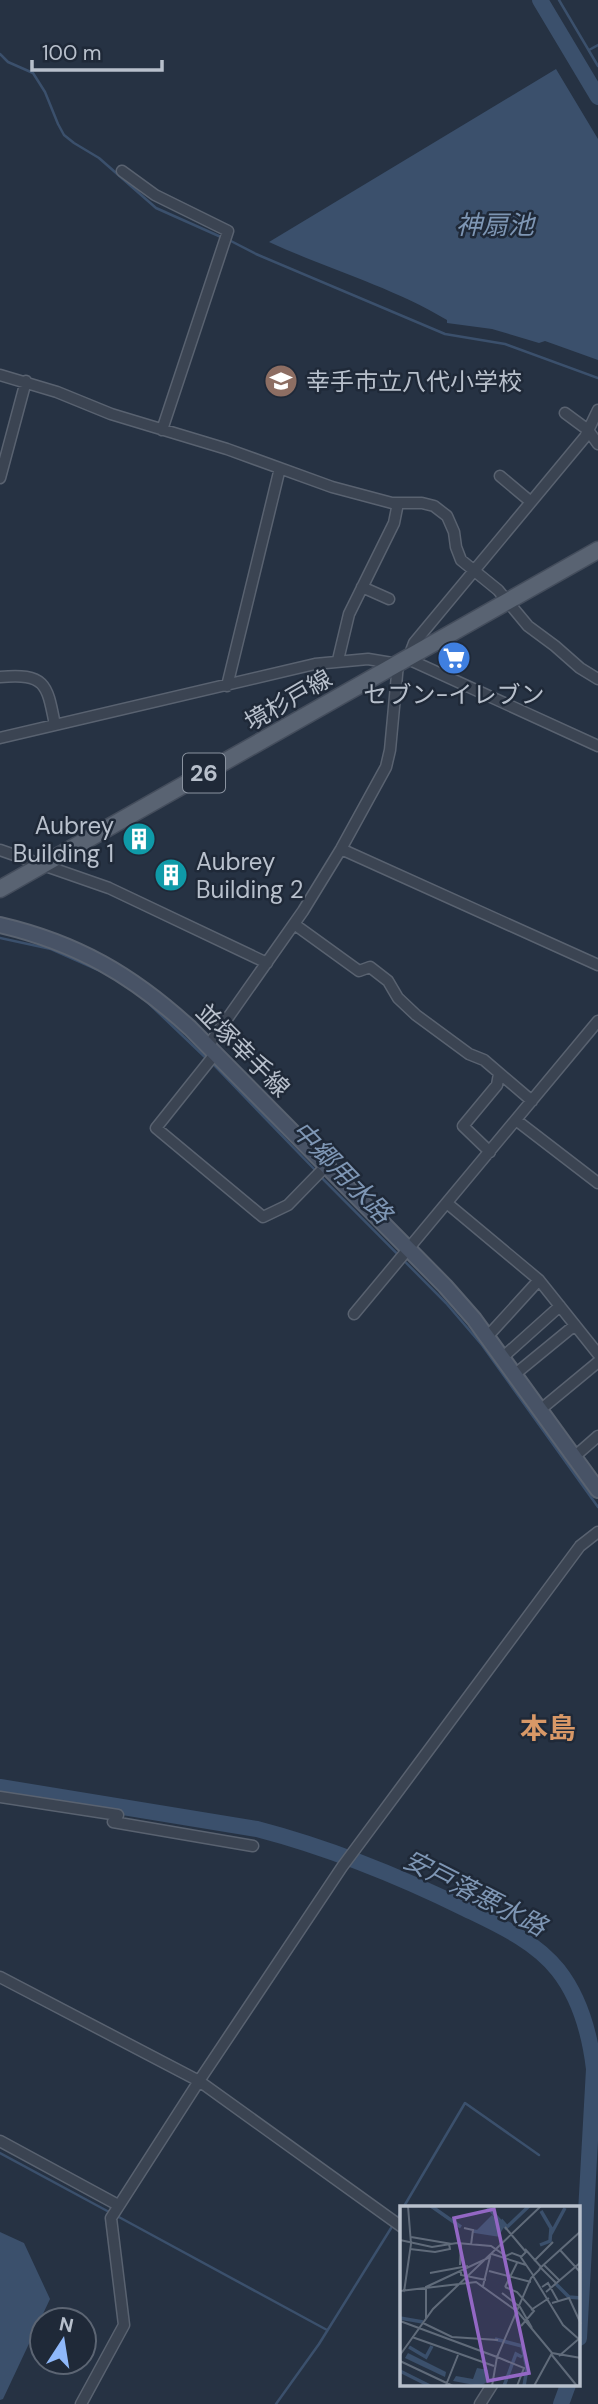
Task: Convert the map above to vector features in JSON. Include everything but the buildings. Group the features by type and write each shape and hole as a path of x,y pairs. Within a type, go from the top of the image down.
{"main road":[{"name":"境杉戸線","path":"0,889 598,550"},
{"name":"並塚幸手線","path":"0,925 57,942 107,964 166,1006 445,1286 487,1337 598,1490"}],"street":[{"path":"122,171 155,195 228,231 162,430"},
{"path":"0,375 332,487 398,503 434,506 444,512 454,532 461,560 498,590 528,626 598,679"},
{"path":"0,478 26,382"},
{"path":"326,1166 288,1205 262,1217 156,1128 294,925 341,849 386,767 403,661 414,643 585,437 598,410"},
{"path":"565,413 588,430 598,444"},
{"path":"227,686 280,468"},
{"path":"500,475 531,502"},
{"path":"338,660 349,614 394,523 398,503"},
{"path":"362,587 388,599"},
{"path":"0,738 338,660 368,659 403,661 597,744"},
{"path":"0,677 18,676 38,680 47,688 55,725"},
{"path":"341,849 598,965"},
{"path":"0,850 109,888 267,962"},
{"path":"294,925 359,971 370,967 380,974 398,998 416,1015 469,1054 484,1060 532,1101"},
{"path":"354,1314 598,1021"},
{"path":"490,1152 463,1126 497,1085 499,1074"},
{"path":"516,1120 598,1183"},
{"path":"447,1204 539,1280 598,1354"},
{"path":"487,1337 539,1280"},
{"path":"502,1358 560,1306"},
{"path":"514,1375 575,1325"},
{"path":"540,1410 598,1362"},
{"path":"574,1457 598,1436"},
{"path":"81,2404 124,2325 111,2218 118,2205 342,1867 580,1546 598,1532"},
{"path":"0,1797 118,1815 113,1822 253,1846"},
{"path":"0,1977 199,2081 400,2226"},
{"path":"0,2141 118,2205"},
{"path":"480,2404 491,2386"}],"water":[{"name":"神扇池","path":"556,69 598,139 598,360 545,341 539,343 492,329 447,323 447,320 426,308 269,242"},
{"path":"0,2232 24,2243 50,2299 47,2306 28,2306 28,2346 3,2399 0,2400"}],"waterway":[{"path":"540,0 598,97"},
{"path":"559,0 598,66"},
{"path":"589,50 598,45"},
{"path":"0,54 8,62 33,73 45,92 64,135 99,158 156,208 221,237"},
{"path":"227,239 256,254 445,334 505,344 598,378"},
{"name":"中郷用水路","path":"0,938 51,949 105,973 132,990"},
{"name":"中郷用水路","path":"141,996 207,1059"},
{"name":"中郷用水路","path":"212,1063 317,1172"},
{"name":"中郷用水路","path":"321,1177 446,1303 482,1345 598,1507"},
{"name":"安戸落悪水路","path":"0,1787 257,1829 311,1845 390,1874 441,1897 516,1935 539,1950 566,1981 578,2005 587,2030 594,2069 580,2320"},
{"path":"404,2206 465,2103 539,2155"},
{"path":"0,2153 111,2213"},
{"path":"397,2219 400,2214"},
{"path":"117,2216 327,2330"},
{"path":"276,2404 319,2344 393,2225"},
{"name":"安戸落悪水路","path":"561,2404 568,2386"}],"place":[{"name":"幸手市立八代小学校","path":"281,381"},
{"name":"セブン-イレブン","path":"454,658"},
{"name":"Aubrey Building 1","path":"139,839"},
{"name":"Aubrey Building 2","path":"171,875"}],"district":[{"name":"本島","path":"548,1728"}]}
